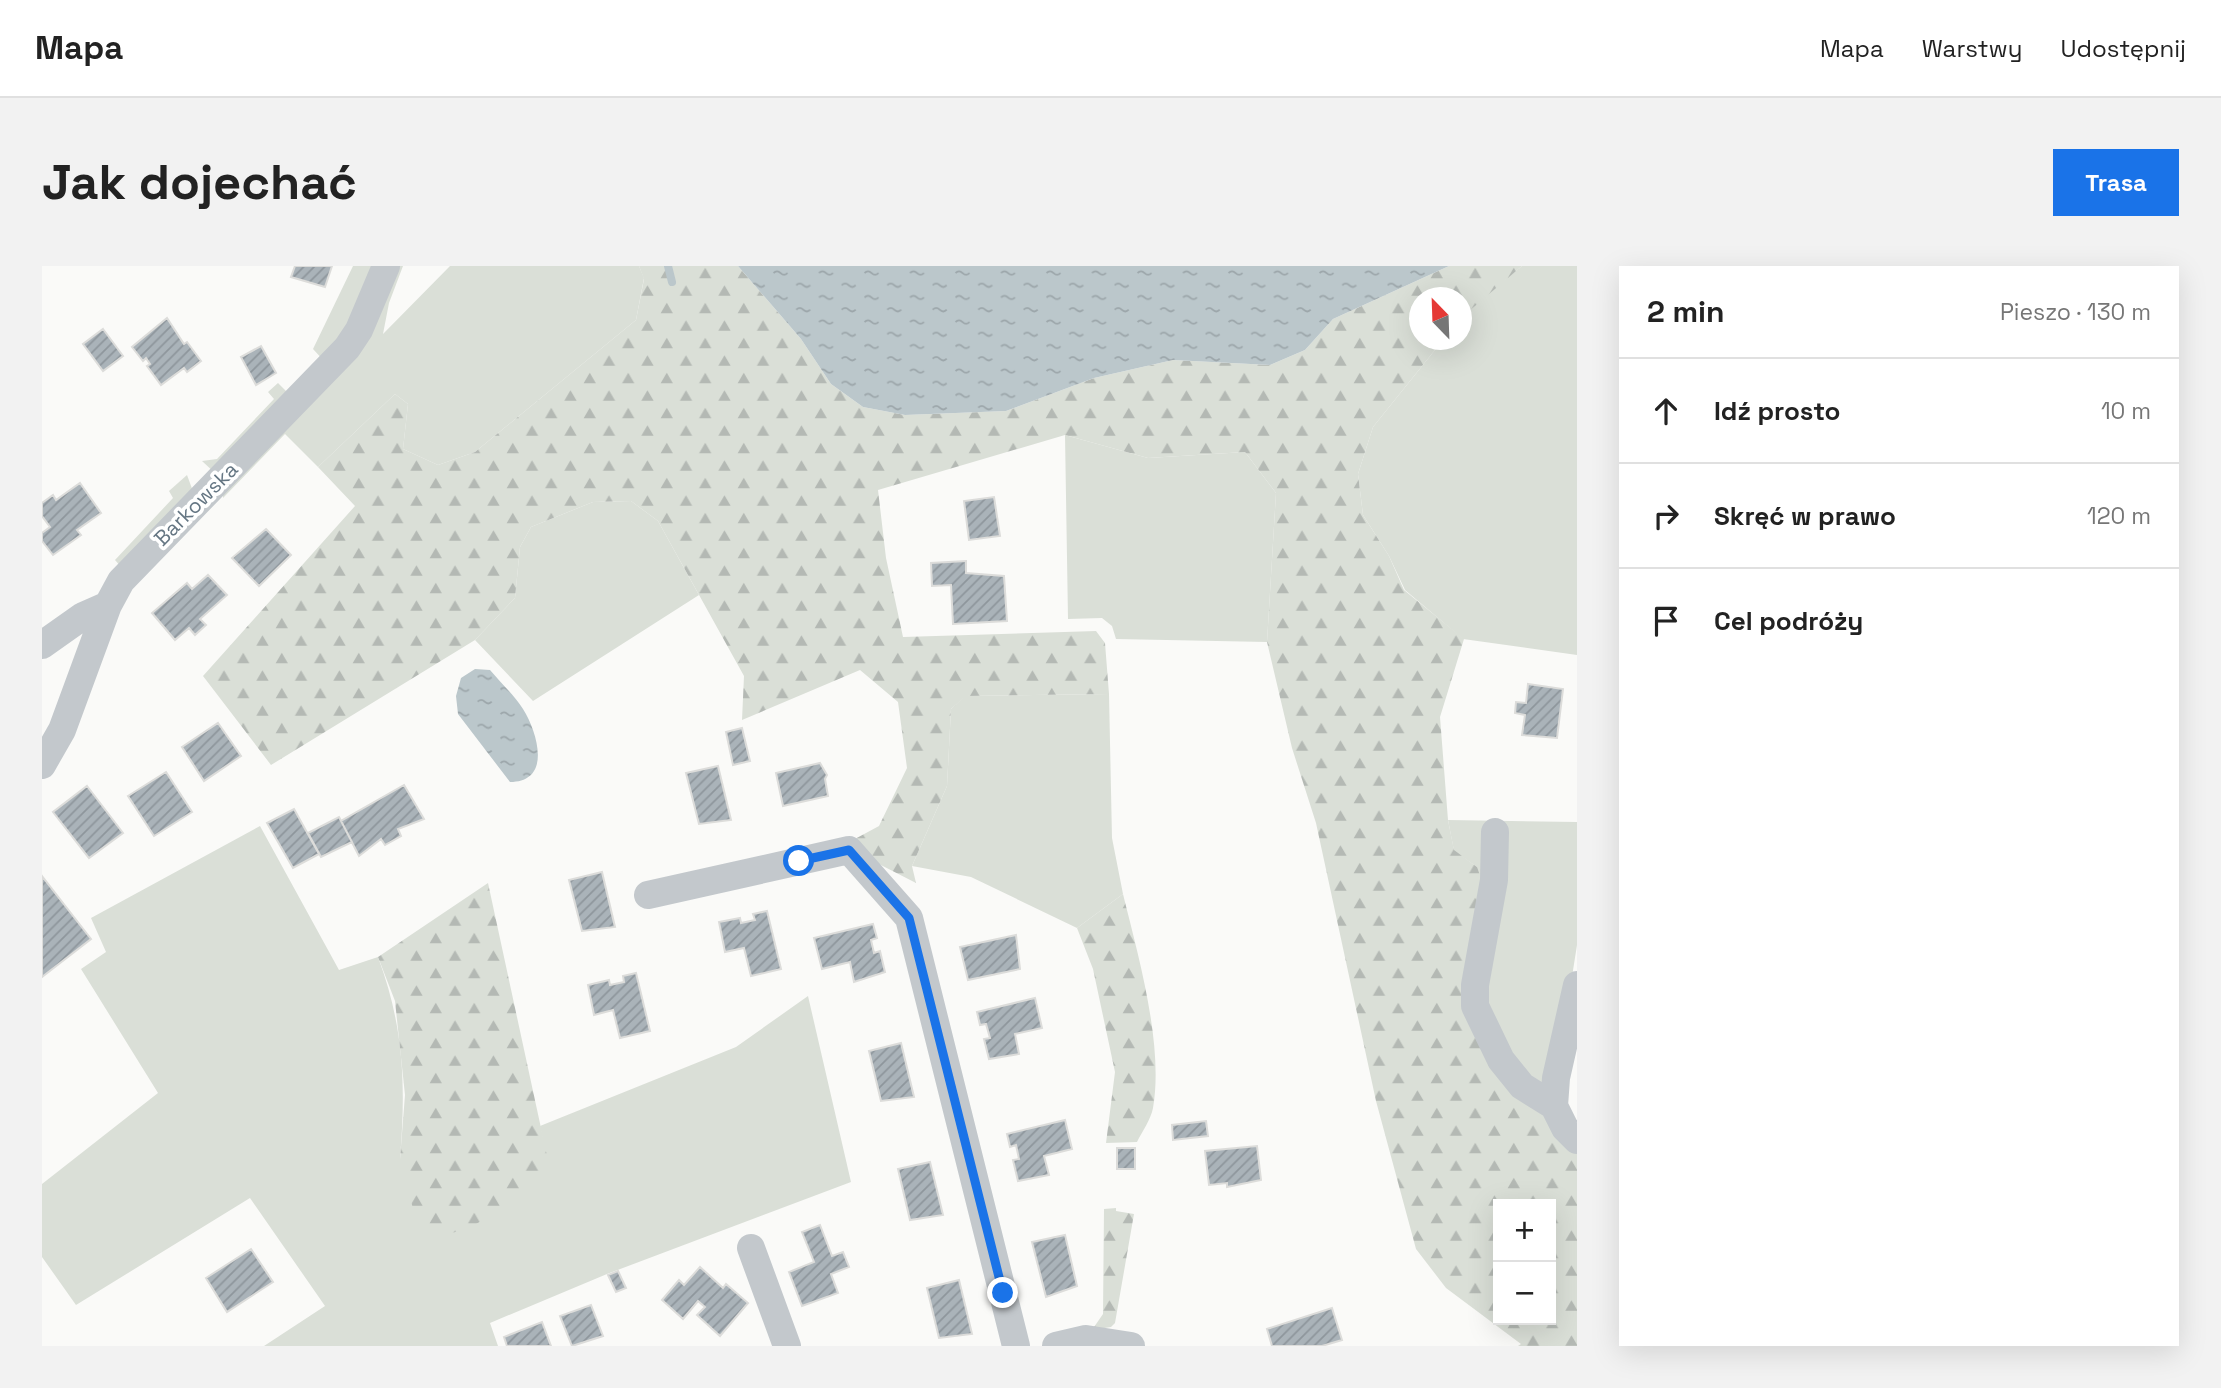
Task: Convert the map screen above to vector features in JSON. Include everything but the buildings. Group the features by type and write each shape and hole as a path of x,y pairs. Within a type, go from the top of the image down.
{"street":[{"name":"Barkowska","path":"42,765 76,697 108,605 121,581 347,348 359,330 386,266"},
{"path":"42,645 83,616 108,605"},
{"path":"1494,832 1494,880 1475,985 1475,1006 1501,1060 1522,1086 1554,1106"},
{"path":"648,895 849,850 909,918 1016,1346"},
{"path":"1577,985 1556,1078 1554,1106 1565,1128 1577,1140"},
{"path":"751,1248 787,1346"},
{"path":"1056,1346 1086,1339 1131,1346"}],"green space":[{"path":"353,266 376,266 356,316 325,362 313,349"},
{"path":"396,266 403,266 389,303 383,334 450,266 639,266 644,278 636,320 475,452 438,465 403,449 408,404 395,394 318,467 285,434 223,498 223,493"},
{"path":"639,266 738,266 801,339 831,384 863,407 905,415 1006,411 1094,378 1173,360 1270,365 1305,350 1333,319 1449,266 1522,266 1472,308 1472,287 1409,287 1409,350 1435,350 1373,427 1358,474 1363,515 1389,556 1404,590 1464,639 1440,717 1448,820 1454,850 1477,867 1487,896 1469,987 1548,1113 1577,1151 1577,1346 1518,1346 1521,1344 1496,1325 1556,1325 1556,1199 1493,1199 1493,1323 1446,1288 1416,1249 1376,1101 1316,823 1292,748 1267,642 1276,493 1245,452 1148,458 1065,435 878,490 886,558 903,637 1096,631 1105,643 1109,694 966,696 951,709 947,786 912,866 916,883 873,861 853,840 879,826 907,768 898,702 860,670 742,720 744,676 658,521 631,501 593,502 531,527 520,547 515,598 475,640 271,765 203,676 355,506 318,467 395,394 408,404 403,449 438,465 475,452 636,320 644,279"},
{"path":"1522,266 1577,266 1577,655 1463,639 1405,590 1389,556 1363,515 1358,474 1373,427 1435,350 1472,350 1472,306"},
{"path":"278,383 287,392 216,474 202,461 217,459 274,399 268,392"},
{"path":"1065,435 1148,458 1245,452 1276,493 1267,642 1116,639 1112,626 1102,618 1068,619"},
{"path":"187,475 194,494 122,568 115,560 173,498 169,491"},
{"path":"631,501 658,521 699,595 533,701 475,640 515,598 520,547 531,527 593,502"},
{"path":"1109,694 1112,838 1123,894 1077,928 971,877 912,866 947,786 951,709 965,696"},
{"path":"1448,820 1577,822 1577,945 1565,1021 1547,1092 1477,1029 1477,867 1454,851"},
{"path":"260,826 339,970 378,957 393,1008 401,1056 403,1106 400,1159 548,1165 540,1126 736,1047 808,996 851,1182 607,1274 490,1323 498,1346 264,1346 325,1306 250,1198 76,1305 42,1257 42,1184 158,1093 81,969 106,952 91,918"},
{"path":"488,883 549,1165 520,1198 476,1224 429,1242 417,1224 400,1159 405,1095 395,1001 378,957"},
{"path":"1123,894 1148,1000 1155,1057 1155,1083 1152,1112 1137,1142 1106,1143 1115,1072 1093,969 1077,928"},
{"path":"1116,1208 1116,1211 1134,1214 1115,1323 1111,1327 1092,1330 1103,1314 1104,1209"}],"water":[{"path":"738,266 1449,266 1333,319 1305,350 1270,365 1173,360 1094,378 1006,411 905,415 863,407 831,384 801,339"},
{"path":"475,669 490,670 516,699 528,719 538,754 537,765 532,774 523,780 510,782 458,714 456,696 461,678"}],"waterway":[{"path":"668,266 672,282"}],"route":[{"path":"799,861 849,850 909,918 1003,1293"}]}
